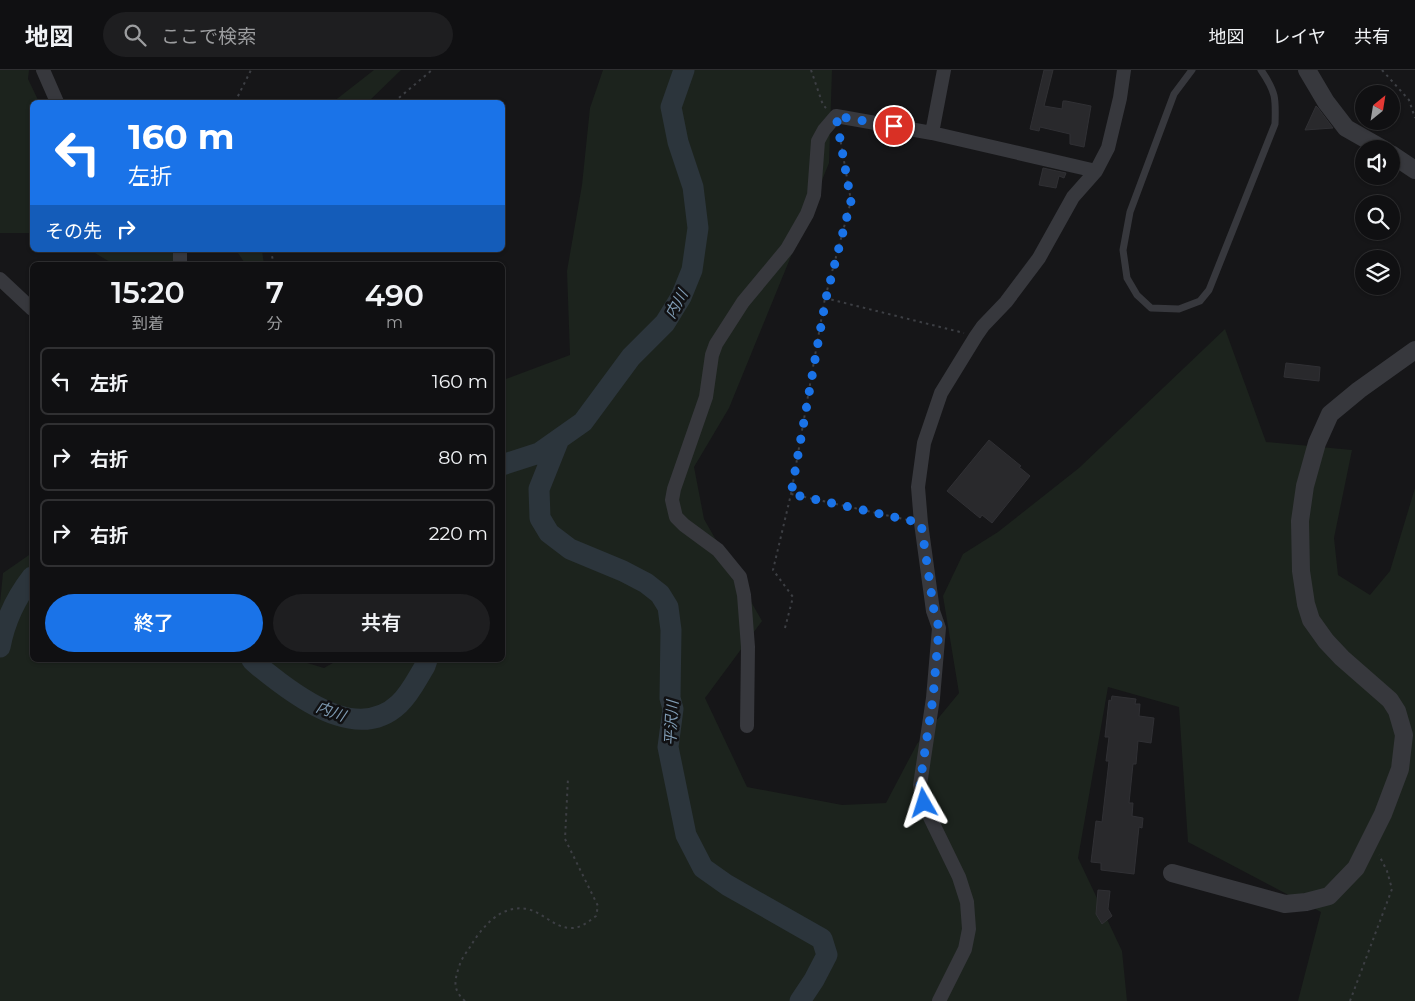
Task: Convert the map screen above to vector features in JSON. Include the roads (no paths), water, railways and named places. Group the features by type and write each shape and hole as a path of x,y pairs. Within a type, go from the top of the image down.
{"street":[{"path":"43,70 56,100"},
{"path":"932,133 944,70"},
{"path":"939,1001 965,949 969,929 967,902 959,877 924,803 920,785 933,698 939,628 934,611 921,523 918,486 924,443 941,393 976,336 1006,302 1038,258 1073,197 1096,171 1108,148 1120,98 1124,70"},
{"path":"1306,70 1326,102 1346,128 1367,140"},
{"path":"747,726 748,647 744,595 740,578 718,550 676,517 672,500 674,489 706,397 712,355 716,344 744,302 787,249 807,214 814,195 818,141 824,130 836,116 932,133 1096,171"},
{"path":"1400,160 1415,170"},
{"path":"0,279 30,307"},
{"path":"1172,872 1285,904 1306,902 1329,896 1356,868 1383,814 1400,769 1404,735 1397,711 1390,700 1342,658 1326,641 1311,620 1306,604 1301,571 1300,521 1305,486 1317,443 1330,414 1359,390 1415,350"}],"lane":[{"path":"1192,70 1174,94 1130,212 1123,250 1127,278 1138,295 1151,308 1179,309 1200,301 1208,290 1275,124 1276,99 1261,70"}],"waterway":[{"name":"内川","path":"505,464 539,453 583,422 631,357 665,323 681,297 692,270 698,228 693,187 678,142 671,107 684,70"},
{"name":"平沢川","path":"559,439 539,489 540,518 549,533 570,549 623,571 646,583 660,594 668,607 671,630 670,698 673,709 668,747 686,835 703,868 727,885 822,939 827,955 800,1001"},
{"name":"内川","path":"0,647 12,610 30,580"},
{"name":"内川","path":"254,662 279,682 321,709 353,719 369,719 385,714 399,704 407,696 426,662"}]}
